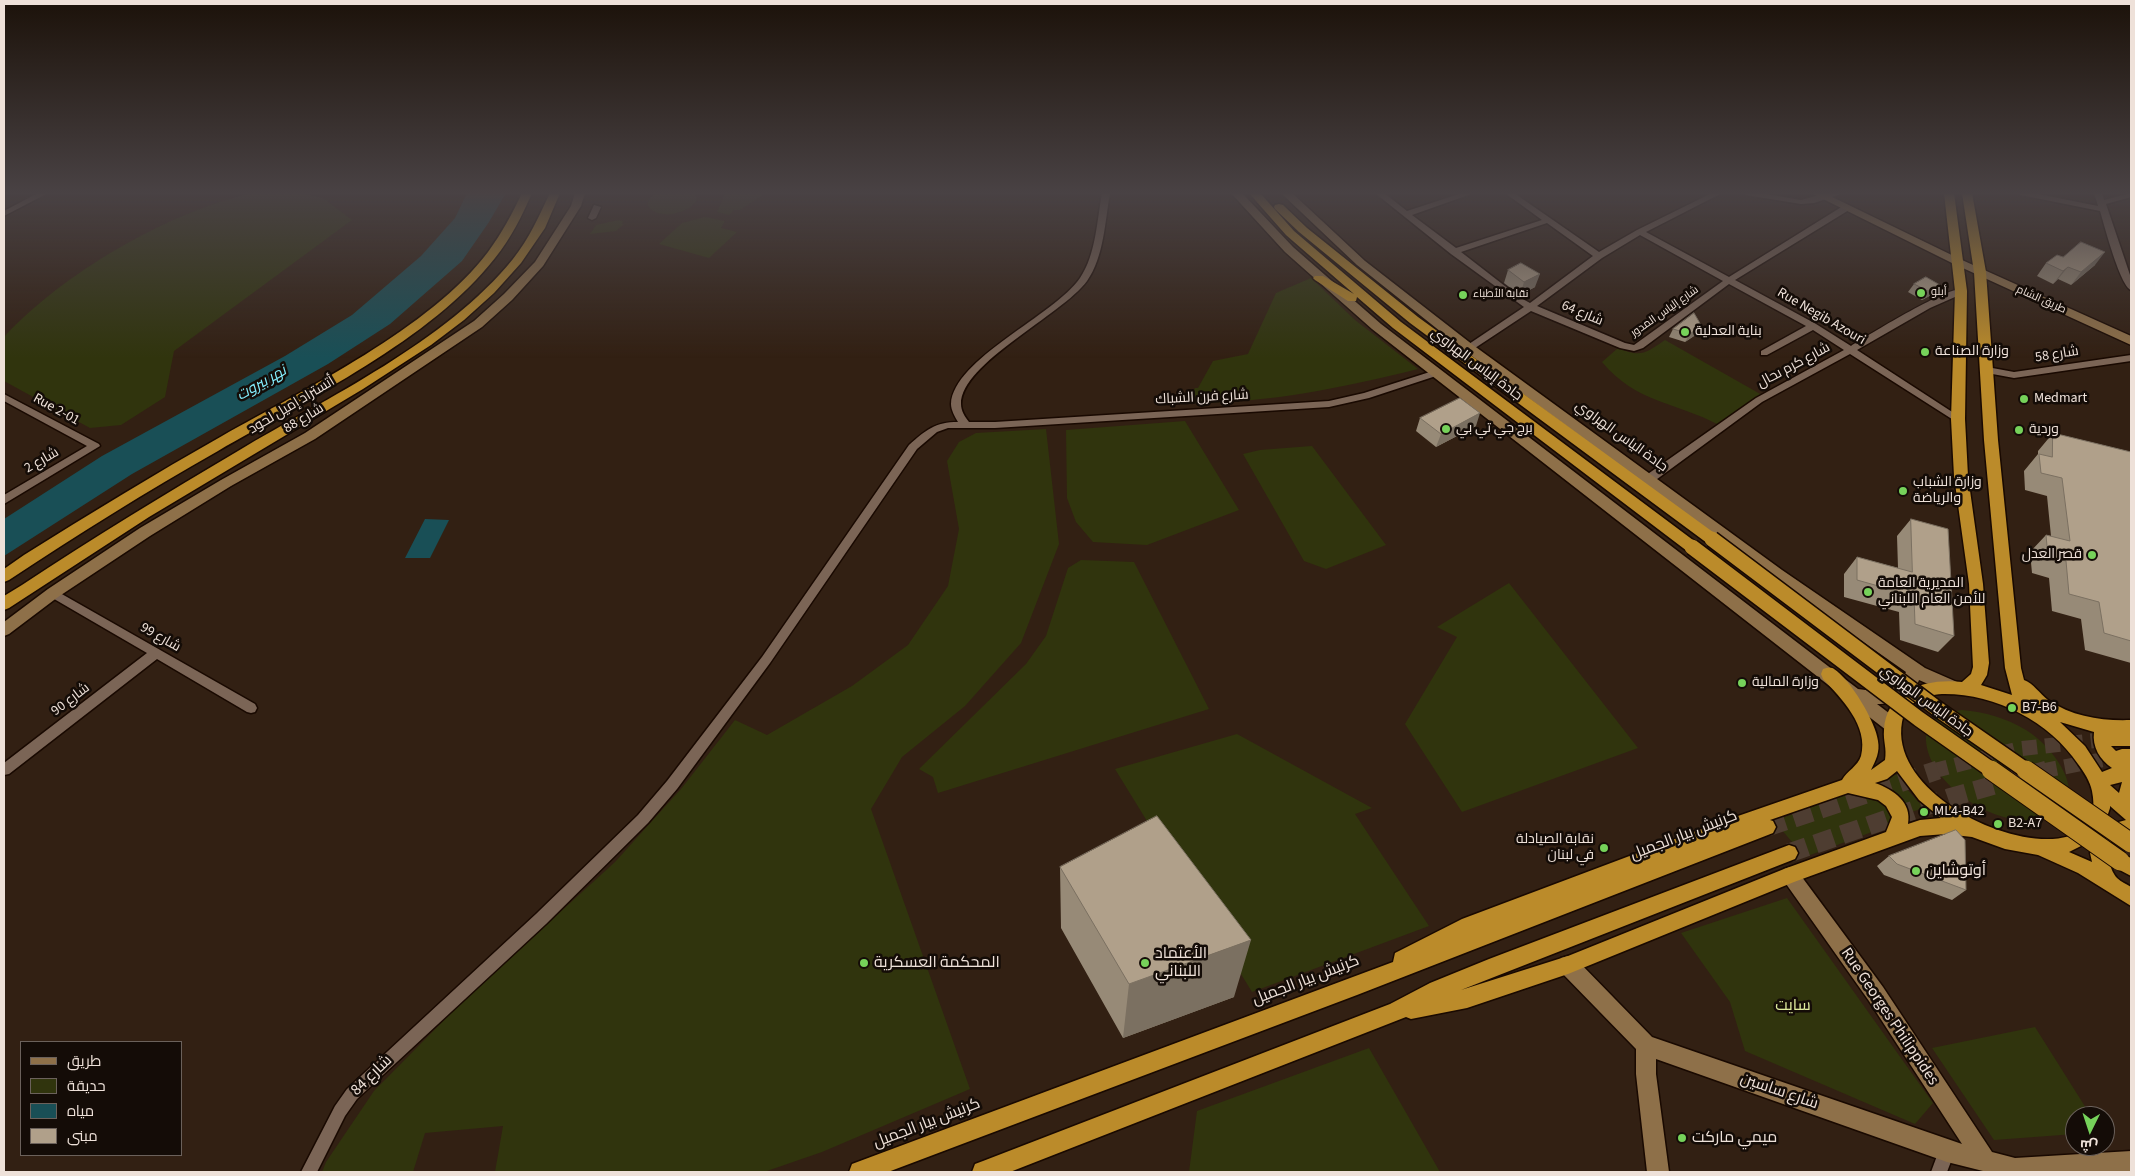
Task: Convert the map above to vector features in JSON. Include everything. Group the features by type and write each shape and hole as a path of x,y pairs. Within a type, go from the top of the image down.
{"highway":[{"name":"أتستراد إميل لحود","path":"4,576 126,498 358,363 400,336 460,289 497,248"},
{"name":"أتستراد إميل لحود","path":"4,603 147,510 385,370 446,328 483,296 526,248"},
{"name":"جادة إلياس الهراوي","path":"1307,248 1397,325 1692,546"},
{"name":"جادة إلياس الهراوي","path":"1325,248 1414,320 1712,539"},
{"path":"1956,248 1961,291 1958,419 1961,476 1976,584 1980,673 1971,685 1928,689 1910,696 1897,708 1892,725 1892,738 1907,773 1924,794 1947,813 1974,829 1996,838 2038,848 2077,863 2131,897"},
{"path":"1976,248 1980,272 1991,440 2013,668 2019,693 2039,716 2078,750 2090,766 2099,785 2102,804 2099,820 2091,832 2078,841 2060,846 2038,848"},
{"path":"1361,263 1364,270 1414,320"},
{"path":"1319,278 1377,315 1397,325"},
{"name":"جادة الياس الهراوي","path":"1712,539 1939,710 2131,843"},
{"name":"جادة الياس الهراوي","path":"1692,546 1919,719 2126,864"},
{"path":"2013,668 2022,685 2033,697 2056,714 2131,739"},
{"path":"1829,674 1861,715 1868,730 1871,746 1869,759 1862,770 1843,787"},
{"path":"1957,687 1987,692 2010,700 2039,716 2069,727 2111,733"},
{"path":"2131,727 2111,733 2102,733 2103,747 2111,758 2131,770"},
{"path":"1357,985 1462,928 1712,833 1886,771 1893,764 1896,751"},
{"path":"2099,785 2109,776 2131,774"},
{"path":"2131,780 2127,790 2131,805"},
{"path":"2099,785 2131,814"},
{"path":"1843,787 1874,790 1886,796 1894,803 1901,820 1898,830 1892,839"},
{"path":"1395,1012 1467,998 1568,964 1790,875 1928,827 1946,826 1974,829"},
{"name":"كرنيش بيار الجميل","path":"860,1172 1357,985 1767,827"},
{"path":"2110,883 2100,863 2099,845 2108,833 2118,828 2131,827"},
{"path":"983,1172 1395,1012 1437,990 1489,968 1788,853"}],"street":[{"name":"شارع 88","path":"4,630 53,593 145,532 310,436 478,324 508,297 539,264 549,248"},
{"path":"965,424 958,413 956,402 971,374 1012,337 1074,290 1090,268 1094,248"},
{"path":"1289,248 1319,278 1436,373 1855,694 1892,725"},
{"name":"جادة الياس الهراوي","path":"1345,248 1361,263 1469,348 1777,574 1912,668 1934,681 1957,687"},
{"name":"شارع 64","path":"1449,248 1502,289 1530,307 1623,346"},
{"path":"1454,252 1466,248"},
{"path":"1588,248 1599,256"},
{"path":"1469,348 1613,248"},
{"name":"Rue Negib Azouri","path":"1669,248 1813,326 1958,419"},
{"name":"شارع إلياس المدور","path":"1623,346 1637,347 1728,281 1782,248"},
{"name":"طريق الشام","path":"1929,248 2131,341"},
{"path":"2116,248 2131,287"},
{"name":"شارع كرم ىحال","path":"1649,479 1759,400 1852,350 1928,306 1961,291"},
{"path":"1764,353 1813,326"},
{"name":"شارع 58","path":"1987,370 2014,375 2131,358"},
{"name":"شارع فرن الشباك","path":"436,1018 610,853 672,785 766,660 913,447 933,430 947,425 995,425 1329,404 1366,396 1436,373"},
{"name":"Rue 2-01","path":"4,397 95,446"},
{"name":"شارع 2","path":"4,500 95,446"},
{"name":"شارع 99","path":"53,593 251,708"},
{"name":"شارع 90","path":"4,770 156,654"},
{"path":"1855,694 1871,698 1898,694 1907,688 1912,679 1912,668"},
{"name":"Rue Georges Philippides","path":"1790,875 1876,994 1985,1161"},
{"name":"شارع ساسين","path":"1568,964 1646,1044 1947,1151 2016,1170 2131,1162"},
{"name":"شارع 84","path":"309,1172 340,1111 352,1094 436,1018"},
{"path":"1646,1044 1646,1074 1658,1172"},
{"path":"1939,1172 1947,1151"}],"green space":[{"path":"118,248 314,248 174,351 165,397 121,425 90,428 4,381 4,337 28,313 56,290"},
{"path":"673,248 720,248 709,258"},
{"path":"1311,278 1355,320 1418,369 1303,394 1244,401 1185,403 1195,388 1198,388 1213,361 1248,354 1276,293"},
{"path":"1665,340 1762,395 1719,425 1643,394 1615,376 1602,362 1618,348 1632,353 1643,353"},
{"path":"1185,421 1239,510 1147,545 1093,542 1076,522 1067,498 1066,430"},
{"path":"1046,429 1059,544 1021,643 965,706 902,757 871,809 970,1089 822,1152 764,1172 495,1172 503,1126 425,1133 413,1172 322,1172 326,1162 374,1091 463,1001 615,862 681,789 735,720 767,735 852,686 908,645 948,586 959,529 947,461 959,442 976,433"},
{"path":"1312,446 1386,545 1326,569 1304,561 1243,454 1260,450"},
{"path":"1081,560 1134,562 1209,709 938,793 933,777 919,769 1026,664 1046,636 1068,568"},
{"path":"1509,583 1638,748 1462,812 1405,724 1457,637 1437,627"},
{"path":"1962,710 1979,712 2003,719 2026,730 2040,740 2062,768 2068,782 2069,796 2064,807 2051,816 2030,820 2014,819 1997,815 1980,807 1949,785 1930,757 1926,737 1930,725 1939,716"},
{"path":"1237,734 1372,808 1355,814 1429,926 1252,992 1115,769"},
{"path":"1898,774 1905,787 1924,808 1905,814 1871,783"},
{"path":"1858,790 1881,797 1891,815 1888,826 1805,857 1774,821"},
{"name":"سايت","path":"1787,898 1933,1103 1915,1124 1745,1051 1730,1002 1681,933"},
{"path":"2035,1027 2085,1106 2065,1106 2065,1135 1994,1140 1932,1048"},
{"path":"1369,1048 1440,1172 1189,1172 1197,1111"}],"water":[{"name":"نهر بيروت","path":"428,248 471,248 462,261 390,324 328,364 132,474 4,556 4,519 102,456 285,356 352,315"},
{"path":"425,519 449,520 430,558 405,558"}],"building":[{"path":"2074,248 2095,248 2105,252 2081,272 2068,267 2063,271 2046,263 2057,255 2063,257"},
{"path":"1521,263 1540,274 1524,282 1508,270"},
{"path":"1926,277 1940,285 1928,291 1914,284"},
{"path":"1694,313 1701,325 1690,334 1673,329"},
{"path":"1460,398 1480,413 1441,434 1420,418"},
{"name":"قصر العدل","path":"2053,433 2131,452 2131,641 2104,633 2099,602 2069,594 2066,561 2048,557 2046,535 2070,541 2062,478 2041,473 2039,454 2052,457"},
{"path":"1911,519 1948,529 1954,636 1915,624 1914,596 1857,580 1857,557 1912,572"},
{"path":"1157,816 1251,940 1129,984 1060,867"},
{"path":"1956,830 1965,840 1966,890 1897,864 1889,856"}],"tunnel":[{"path":"1933,771 2018,749 2109,739"},
{"path":"2046,770 2122,756"},
{"path":"1767,827 1938,770"},
{"path":"1789,853 1949,798 2046,770"},
{"path":"2042,771 2046,770"}],"place":[{"name":"أبلو","path":"1921,293"},
{"name":"نقابة الأطباء","path":"1463,295"},
{"name":"بناية العدلية","path":"1685,332"},
{"name":"وزارة الصناعة","path":"1925,352"},
{"name":"Medmart","path":"2024,399"},
{"name":"برج جي تي بي","path":"1446,429"},
{"name":"وردية","path":"2019,430"},
{"name":"وزارة الشباب والرياضة","path":"1903,491"},
{"name":"قصر العدل","path":"2092,555"},
{"name":"المديرية العامة للأمن العام اللبناني","path":"1868,592"},
{"name":"وزارة المالية","path":"1742,683"},
{"name":"B7-B6","path":"2012,708"},
{"name":"ML4-B42","path":"1924,812"},
{"name":"B2-A7","path":"1998,824"},
{"name":"نقابة الصيادلة في لبنان","path":"1604,848"},
{"name":"أوتوشاين","path":"1916,871"},
{"name":"المحكمة العسكرية","path":"864,963"},
{"name":"الأعتماد اللبناني","path":"1145,963"},
{"name":"ميمي ماركت","path":"1682,1138"}]}
